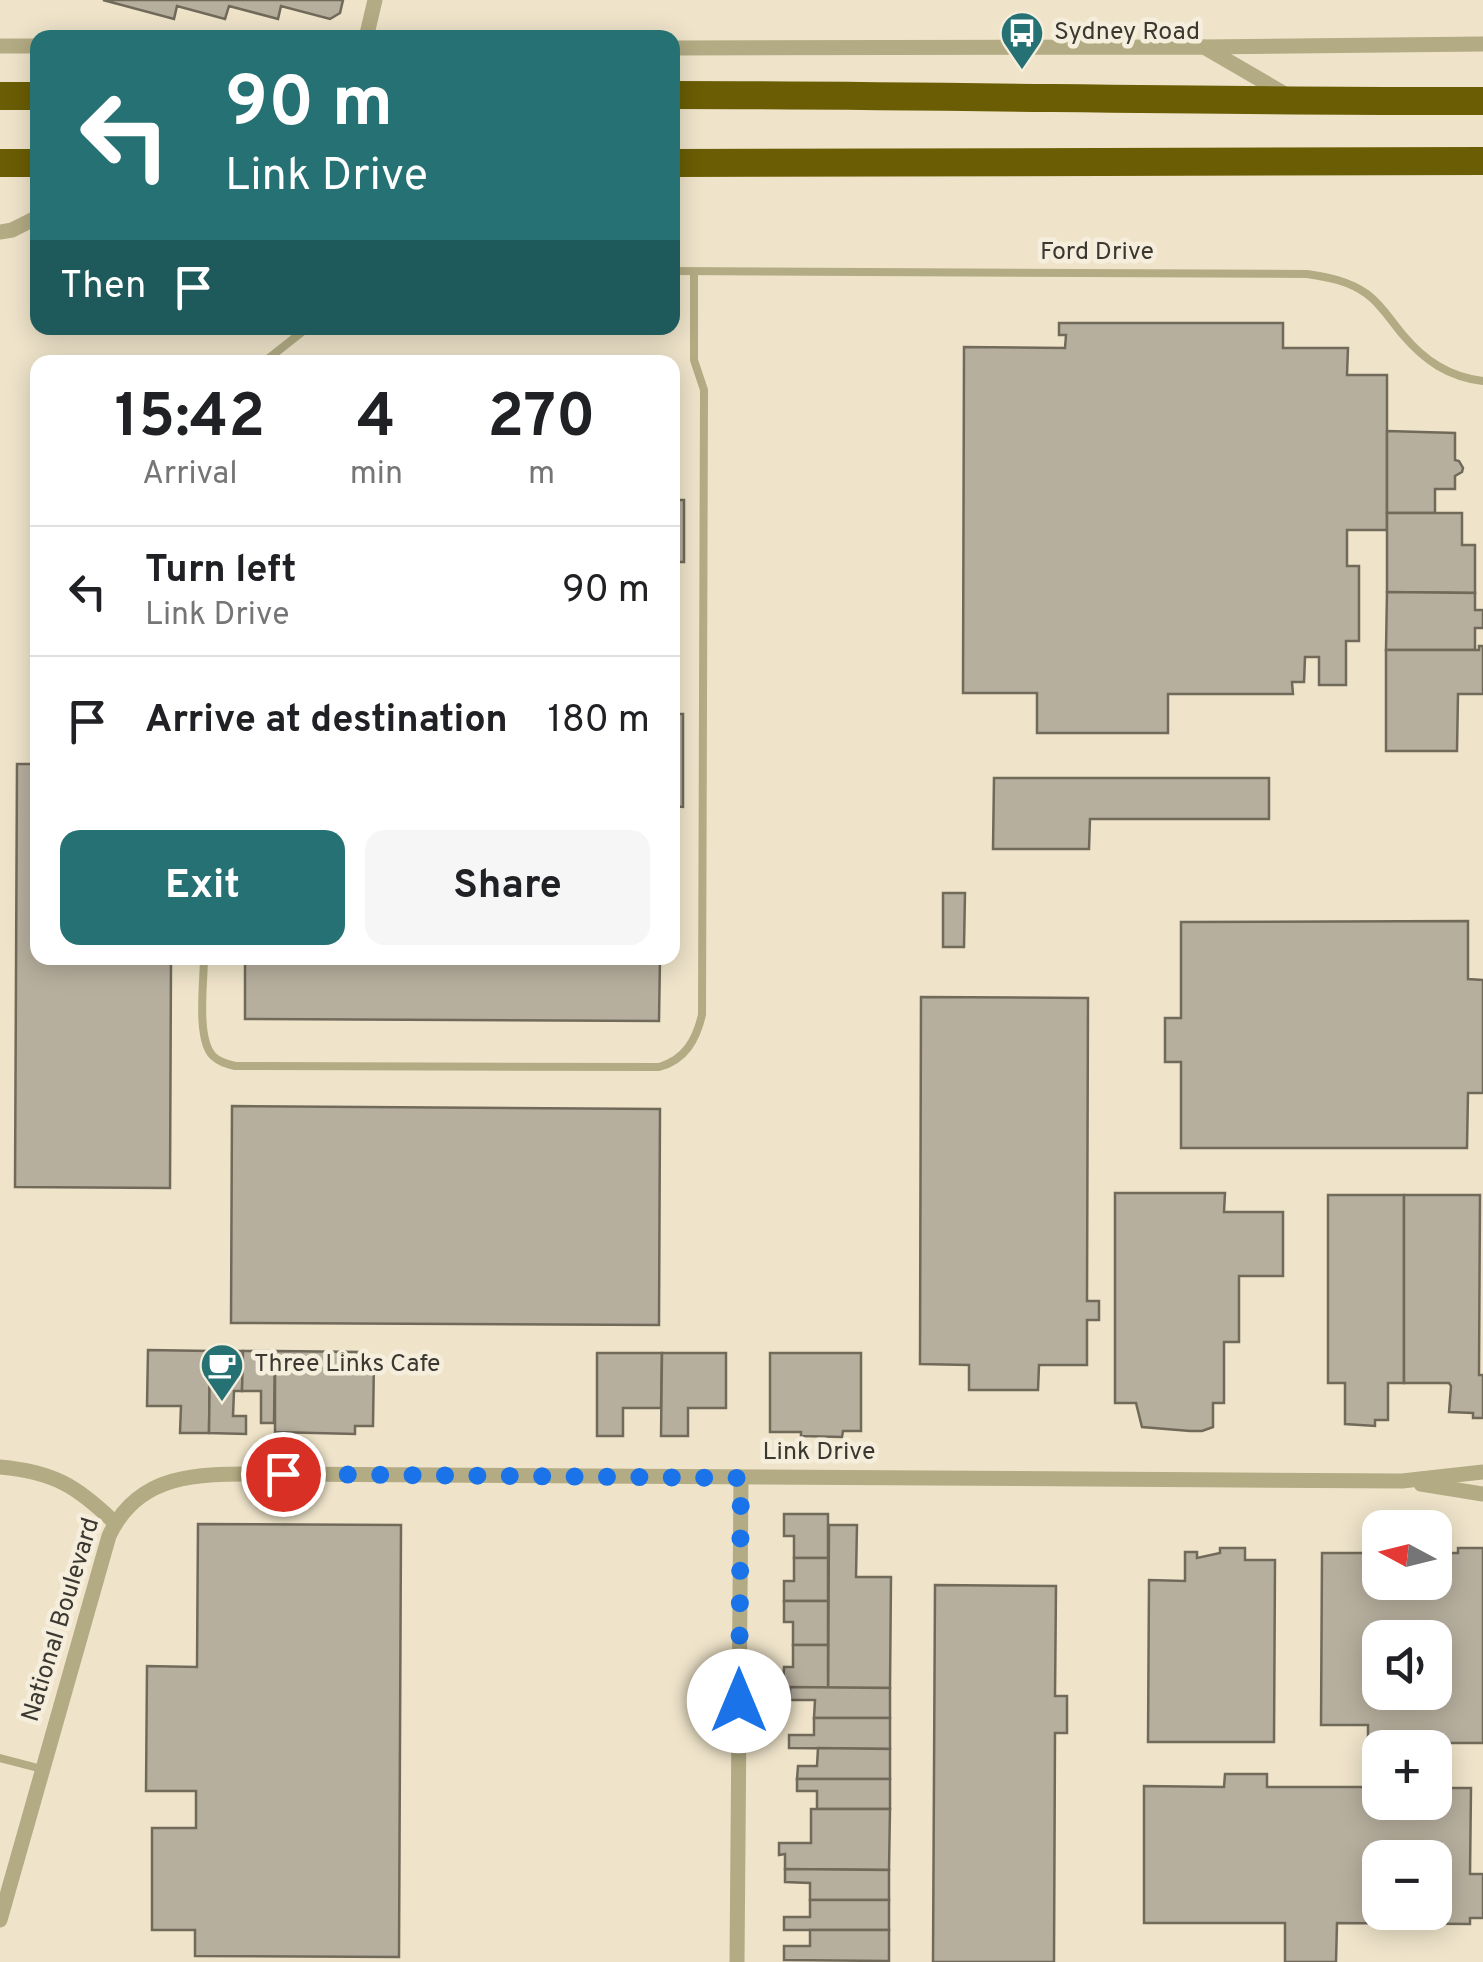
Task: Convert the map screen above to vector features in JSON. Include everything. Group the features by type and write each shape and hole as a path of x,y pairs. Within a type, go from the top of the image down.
{"highway":[{"path":"680,95 1483,101"},
{"path":"0,96 30,96"},
{"path":"680,163 1483,161"},
{"path":"0,162 30,163"},
{"path":"1444,162 1483,184"}],"street":[{"path":"368,30 375,0"},
{"path":"680,48 1483,44"},
{"path":"0,46 30,46"},
{"path":"1204,46 1300,102"},
{"path":"0,232 30,221"},
{"path":"0,1467 40,1472 120,1516"},
{"name":"Link Drive","path":"120,1516 160,1484 201,1475 1402,1481 1483,1472"},
{"path":"737,1962 741,1478"},
{"name":"Link Drive","path":"1402,1481 1483,1494"},
{"name":"National Boulevard","path":"0,1920 4,1893 97,1574 120,1516"}],"lane":[{"name":"Ford Drive","path":"680,272 1289,274 1333,278 1366,294 1382,308 1422,356 1462,378 1483,381"},
{"path":"204,965 204,1039 213,1056 235,1066 659,1067 691,1046 702,1015 704,390 694,360 694,272"},
{"path":"273,355 298,335"},
{"path":"0,1758 42,1770"}],"shaded area":[{"path":"0,0 1483,0 1483,1962 0,1962"}],"building":[{"path":"103,0 343,0 340,13 330,19 281,6 278,19 229,6 225,19 177,6 174,19"},
{"path":"1059,323 1283,323 1283,348 1348,348 1347,375 1387,375 1387,530 1347,530 1347,566 1359,566 1359,641 1346,641 1346,685 1319,685 1319,657 1305,657 1304,682 1292,682 1293,694 1168,694 1168,733 1037,733 1037,693 963,693 964,347 1065,348 1066,335 1059,335"},
{"path":"1387,431 1455,433 1455,460 1462,472 1455,476 1455,489 1435,489 1435,513 1387,513"},
{"path":"680,500 684,500 684,562 680,562"},
{"path":"1387,513 1462,513 1462,545 1475,545 1475,593 1387,592"},
{"path":"1387,592 1475,593 1475,610 1483,610 1483,628 1475,628 1475,650 1386,650"},
{"path":"1483,646 1483,694 1458,694 1457,751 1386,751 1386,650 1479,650"},
{"path":"680,714 683,714 683,807 680,807"},
{"path":"17,764 30,764 30,965 171,965 170,1188 15,1187"},
{"path":"994,778 1269,778 1269,819 1090,819 1089,849 993,849"},
{"path":"943,893 965,893 964,947 943,947"},
{"path":"1468,921 1468,979 1483,980 1483,1093 1468,1093 1467,1148 1181,1148 1181,1062 1165,1062 1165,1018 1181,1018 1181,922"},
{"path":"245,965 660,965 659,1021 245,1019"},
{"path":"921,997 1088,998 1087,1301 1099,1301 1099,1320 1087,1320 1087,1365 1039,1365 1038,1390 969,1390 969,1365 920,1364"},
{"path":"232,1106 660,1109 659,1325 231,1323"},
{"path":"1115,1193 1225,1193 1224,1212 1283,1212 1283,1276 1239,1276 1239,1342 1224,1342 1224,1403 1213,1403 1213,1427 1190,1431 1142,1427 1136,1403 1115,1403"},
{"path":"1328,1195 1404,1195 1404,1383 1388,1383 1388,1420 1375,1420 1375,1426 1345,1424 1345,1383 1328,1383"},
{"path":"1404,1195 1480,1195 1479,1375 1483,1375 1483,1418 1473,1418 1473,1413 1449,1412 1449,1383 1404,1383"},
{"path":"148,1350 210,1351 209,1433 180,1433 181,1406 147,1406"},
{"name":"Three Links Cafe","path":"210,1351 243,1351 242,1391 234,1391 233,1416 246,1416 246,1434 209,1433"},
{"path":"243,1351 275,1351 274,1423 261,1423 261,1391 242,1391"},
{"path":"275,1351 362,1352 362,1358 374,1358 373,1426 355,1426 355,1434 275,1432"},
{"path":"597,1353 662,1353 661,1408 623,1408 623,1436 597,1436"},
{"path":"662,1353 726,1353 726,1408 688,1408 688,1436 661,1436"},
{"path":"770,1353 861,1353 861,1431 843,1431 842,1437 770,1432"},
{"path":"784,1514 828,1514 828,1558 794,1558 794,1536 784,1536"},
{"path":"198,1524 401,1525 399,1957 195,1956 195,1930 152,1930 152,1828 196,1828 196,1791 146,1791 147,1666 197,1667"},
{"path":"829,1525 857,1525 856,1577 891,1577 890,1688 828,1688"},
{"path":"1220,1548 1245,1548 1245,1560 1275,1560 1274,1742 1148,1742 1149,1580 1185,1581 1185,1552 1197,1552 1197,1558 1220,1553"},
{"path":"1458,1548 1483,1548 1483,1743 1452,1743 1452,1730 1368,1730 1368,1725 1321,1725 1322,1553 1362,1553 1362,1600 1452,1600 1452,1553 1458,1553"},
{"path":"794,1558 828,1558 828,1601 784,1601 784,1581 794,1581"},
{"path":"935,1585 1056,1586 1055,1696 1067,1696 1067,1733 1055,1733 1054,1962 933,1962"},
{"path":"784,1601 828,1601 828,1645 793,1645 793,1622 784,1622"},
{"path":"793,1645 828,1645 828,1688 783,1687 784,1667 793,1667"},
{"path":"790,1687 890,1688 890,1718 814,1718 815,1700 790,1700"},
{"path":"814,1718 890,1718 890,1749 789,1748 789,1735 814,1735"},
{"path":"818,1748 890,1749 890,1779 797,1779 798,1766 817,1766"},
{"path":"1225,1774 1267,1774 1267,1787 1362,1787 1362,1820 1452,1820 1452,1788 1471,1788 1470,1874 1483,1874 1483,1918 1470,1918 1470,1924 1452,1924 1452,1840 1362,1840 1362,1923 1337,1923 1336,1962 1285,1962 1285,1923 1144,1923 1144,1786 1224,1787"},
{"path":"797,1779 890,1779 890,1809 817,1809 817,1791 797,1791"},
{"path":"811,1809 890,1809 889,1870 785,1869 785,1854 779,1855 779,1843 811,1843"},
{"path":"785,1869 889,1870 889,1900 810,1900 810,1883 785,1882"},
{"path":"810,1900 889,1900 889,1930 784,1930 784,1917 810,1917"},
{"path":"810,1930 889,1930 889,1961 784,1960 784,1946 810,1946"}],"place":[{"name":"Sydney Road","path":"1022,71"},
{"name":"Three Links Cafe","path":"222,1403"}],"route":[{"path":"283,1474 741,1478 739,1701"}]}
